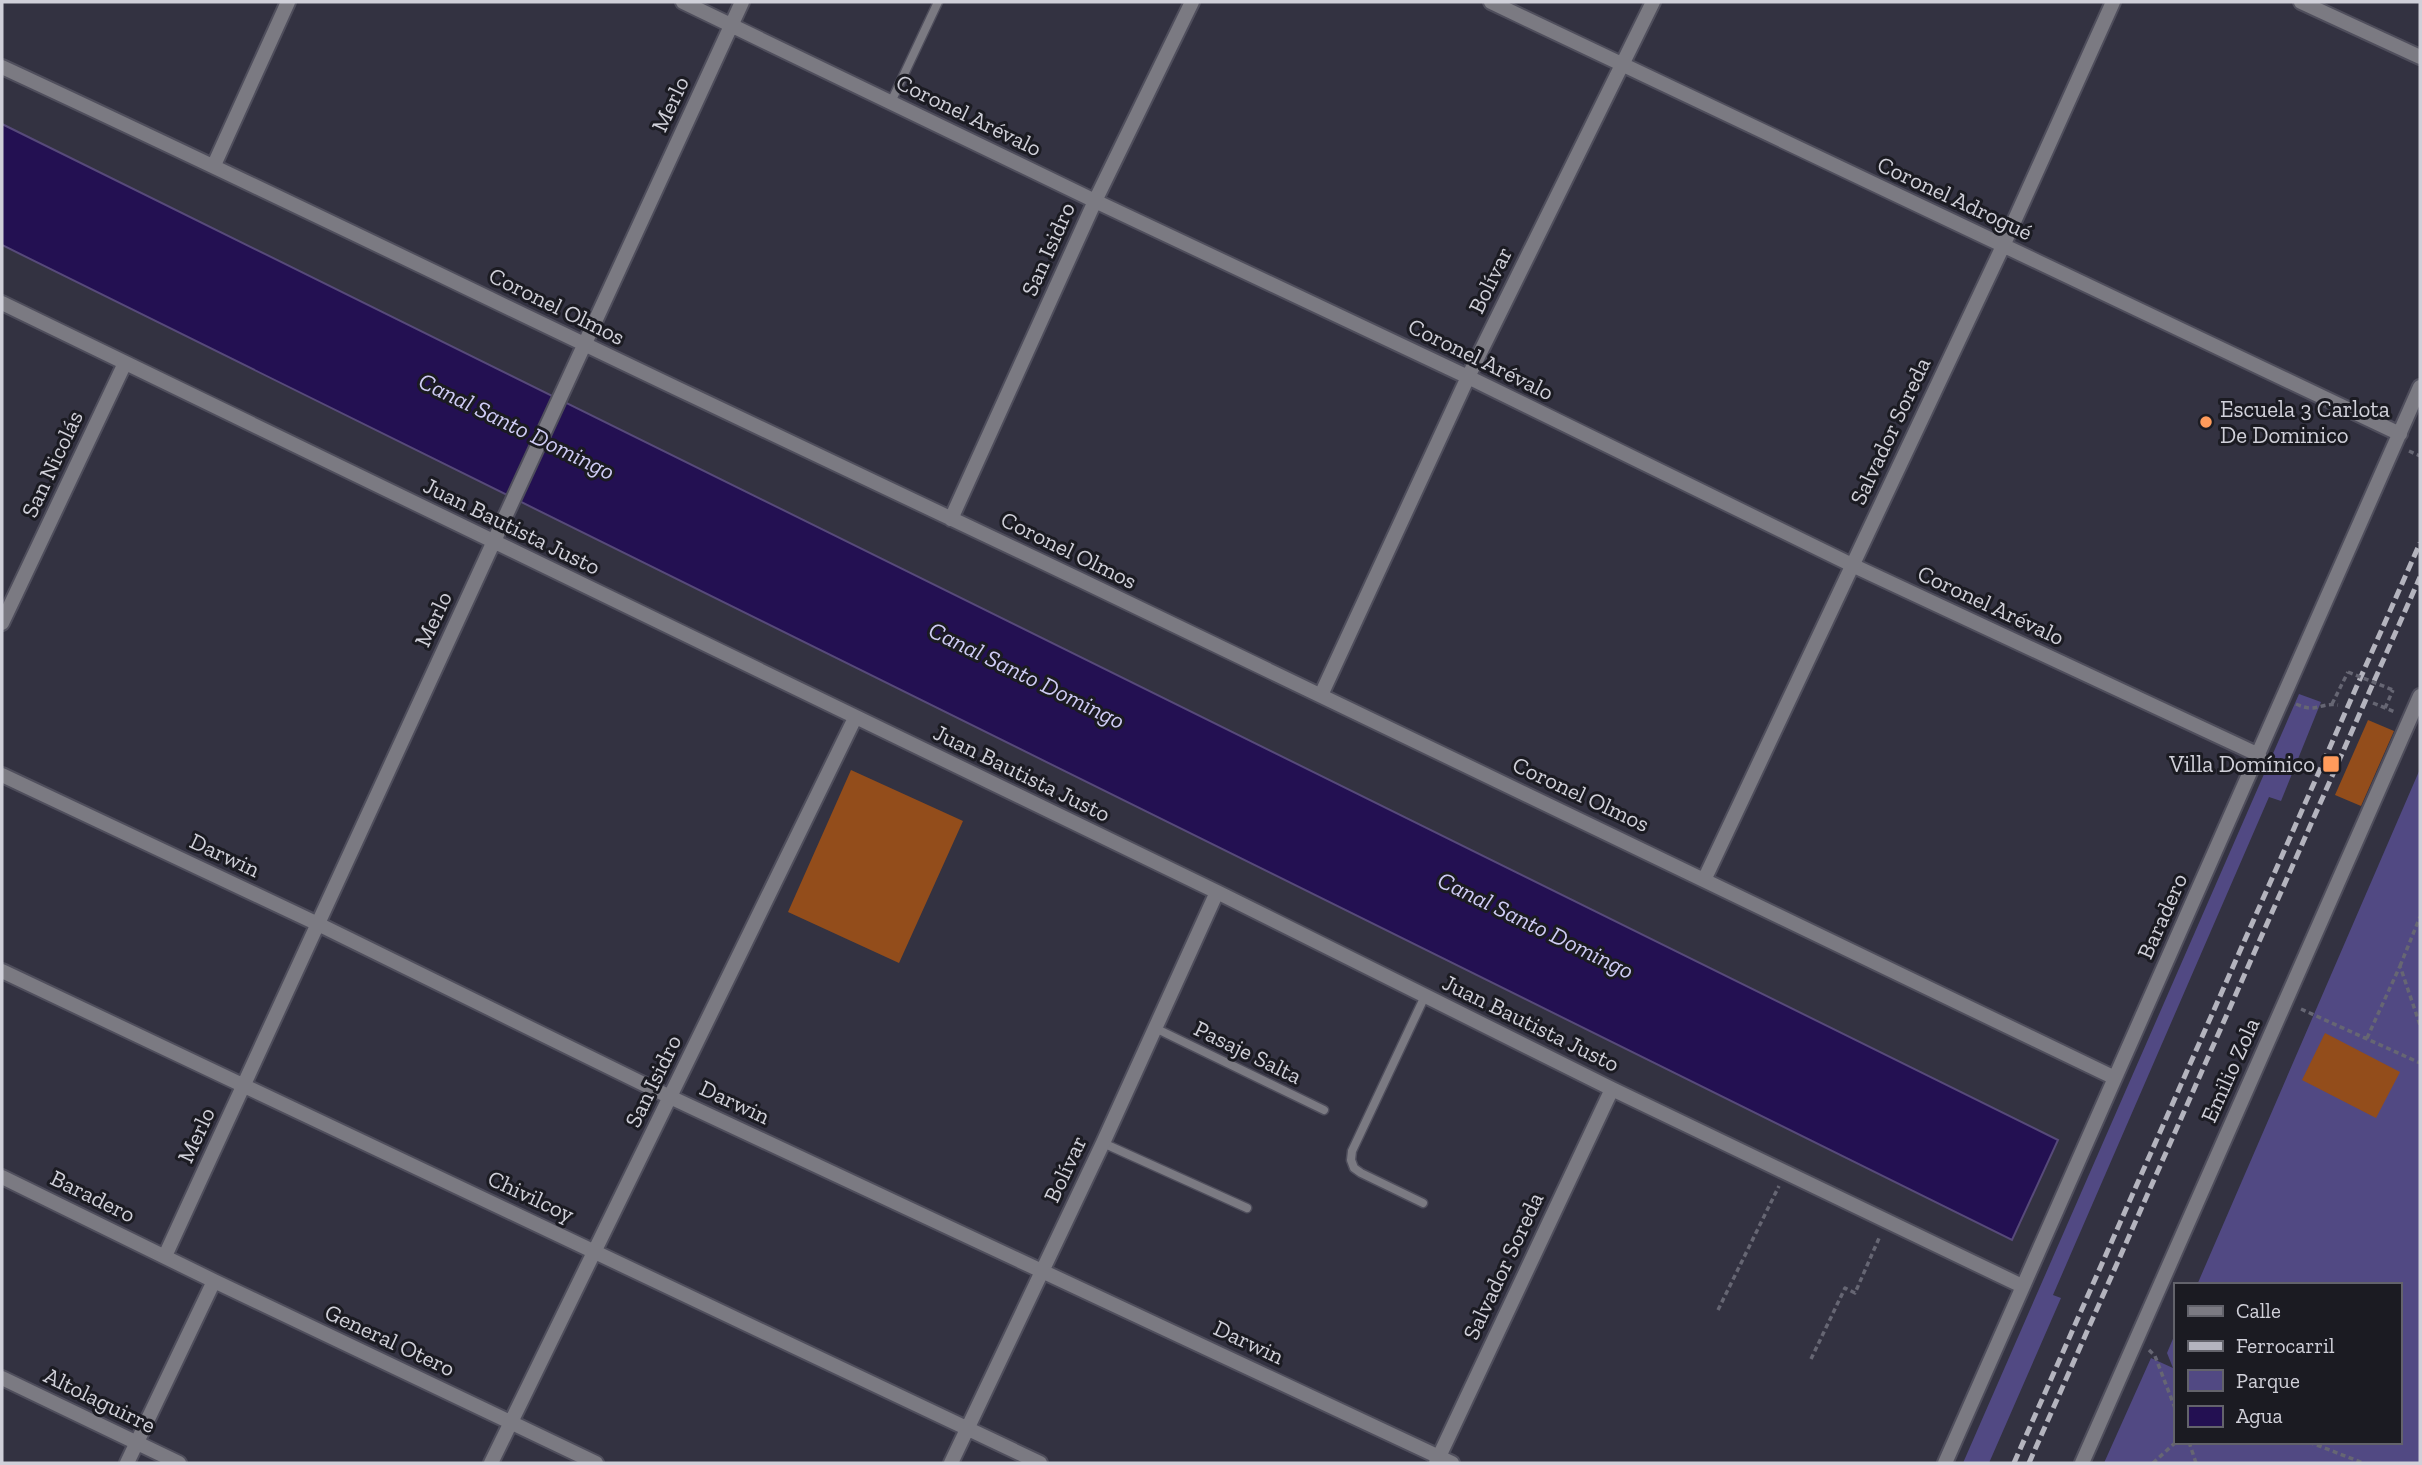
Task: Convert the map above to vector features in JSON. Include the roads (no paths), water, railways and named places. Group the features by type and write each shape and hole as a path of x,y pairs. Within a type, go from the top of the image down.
{"street":[{"path":"214,165 288,2"},
{"name":"Coronel Arévalo","path":"684,2 1094,201 1468,377 1852,565 2259,755"},
{"name":"Merlo","path":"165,1256 742,2"},
{"name":"San Isidro","path":"951,519 1094,201 1192,2"},
{"name":"Coronel Adrogué","path":"1491,2 2400,434"},
{"name":"Bolívar","path":"1321,695 1468,377 1653,2"},
{"name":"Salvador Soreda","path":"1705,878 2003,246 2113,2"},
{"path":"2301,2 2420,57"},
{"name":"Coronel Olmos","path":"2,66 1705,878 2115,1078"},
{"name":"Juan Bautista Justo","path":"2,303 1217,892 1612,1089 2022,1286"},
{"name":"San Nicolás","path":"2,622 125,363"},
{"name":"Baradero","path":"1945,1463 2420,387"},
{"name":"Emilio Zola","path":"2082,1463 2420,695"},
{"name":"San Isidro","path":"491,1463 855,718"},
{"name":"Darwin","path":"2,775 318,924 670,1097 1042,1270 1442,1461"},
{"name":"Bolívar","path":"951,1463 1103,1143 1217,892"},
{"name":"Chivilcoy","path":"2,971 1040,1463"},
{"name":"Salvador Soreda","path":"1442,1461 1612,1089"},
{"name":"Baradero","path":"2,1177 165,1256"},
{"name":"General Otero","path":"165,1256 596,1463"},
{"path":"127,1463 214,1281"},
{"name":"Altolaguirre","path":"2,1378 179,1463"}],"lane":[{"path":"891,102 938,2"},
{"path":"1423,1203 1354,1168 1351,1160 1352,1151 1425,996"},
{"name":"Pasaje Salta","path":"1155,1028 1324,1110"},
{"path":"1103,1143 1247,1208"}],"water":[{"name":"Canal Santo Domingo","path":"2,124 2058,1140 2012,1240 2,245"}],"railway":[{"path":"2014,1463 2420,543"},
{"path":"2029,1463 2420,577"}],"place":[{"name":"Escuela 3 Carlota De Dominico","path":"2206,422"},
{"name":"Villa Domínico","path":"2331,764"}]}
